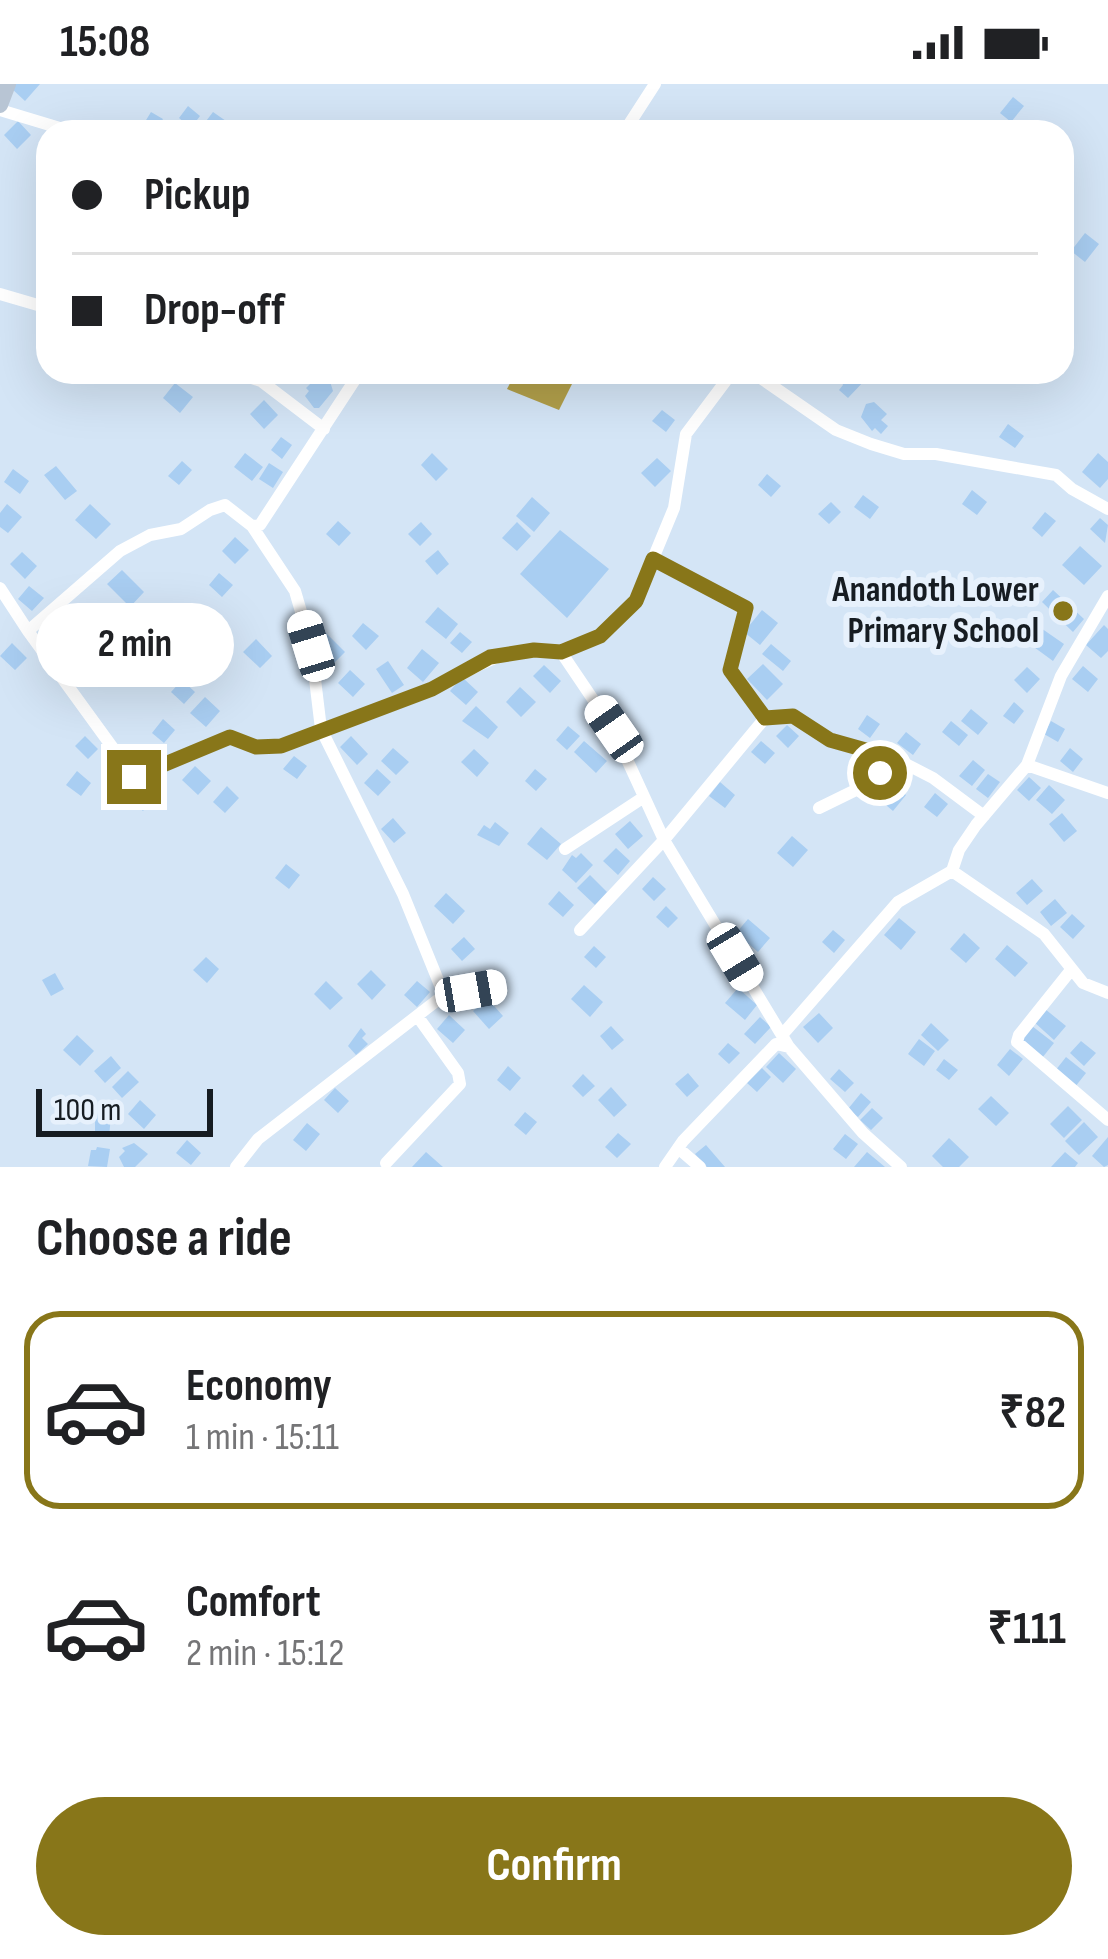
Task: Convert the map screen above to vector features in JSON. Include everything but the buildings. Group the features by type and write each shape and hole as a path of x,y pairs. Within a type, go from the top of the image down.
{"main road":[{"path":"0,108 8,84"}],"street":[{"path":"631,120 655,84"},
{"path":"0,108 36,120"},
{"path":"0,294 36,304"},
{"path":"265,384 324,430"},
{"path":"252,526 260,525 353,384"},
{"path":"0,587 134,777 230,737 256,747 281,746 432,689 490,657 534,650 561,652 600,636 636,601 674,508 686,434 724,384"},
{"path":"769,384 836,430 871,445 904,454 936,454 1056,475 1108,509"},
{"path":"28,631 120,551 149,536 181,529 225,505 252,526 295,591 311,646 321,729 403,894 444,995"},
{"path":"653,559 746,608 730,670 765,718"},
{"path":"665,1167 776,1044 786,1041 898,902 952,871 959,850 1027,764 1060,676 1108,596"},
{"path":"561,652 614,729 664,840 786,1041 863,1133 901,1167"},
{"path":"580,930 664,840 765,718 793,716 830,740 894,758 933,778 984,816"},
{"path":"819,808 866,785 894,758"},
{"path":"1027,764 1108,794"},
{"path":"565,848 644,796"},
{"path":"952,871 1044,934 1083,983 1108,993"},
{"path":"1071,970 1017,1042 1108,1120"},
{"path":"236,1167 258,1139 444,995 498,986"},
{"path":"387,1166 460,1084 458,1073 418,1017"},
{"path":"678,1148 700,1167"}],"shaded area":[{"path":"510,384 572,384 559,410 507,389"}],"place":[{"name":"Anandoth Lower Primary School","path":"1063,611"}],"route":[{"path":"134,777 230,737 256,747 281,746 432,689 490,657 534,650 561,652 600,636 636,601 653,559 746,608 730,670 765,718 793,716 830,740 894,758 880,773"}]}
